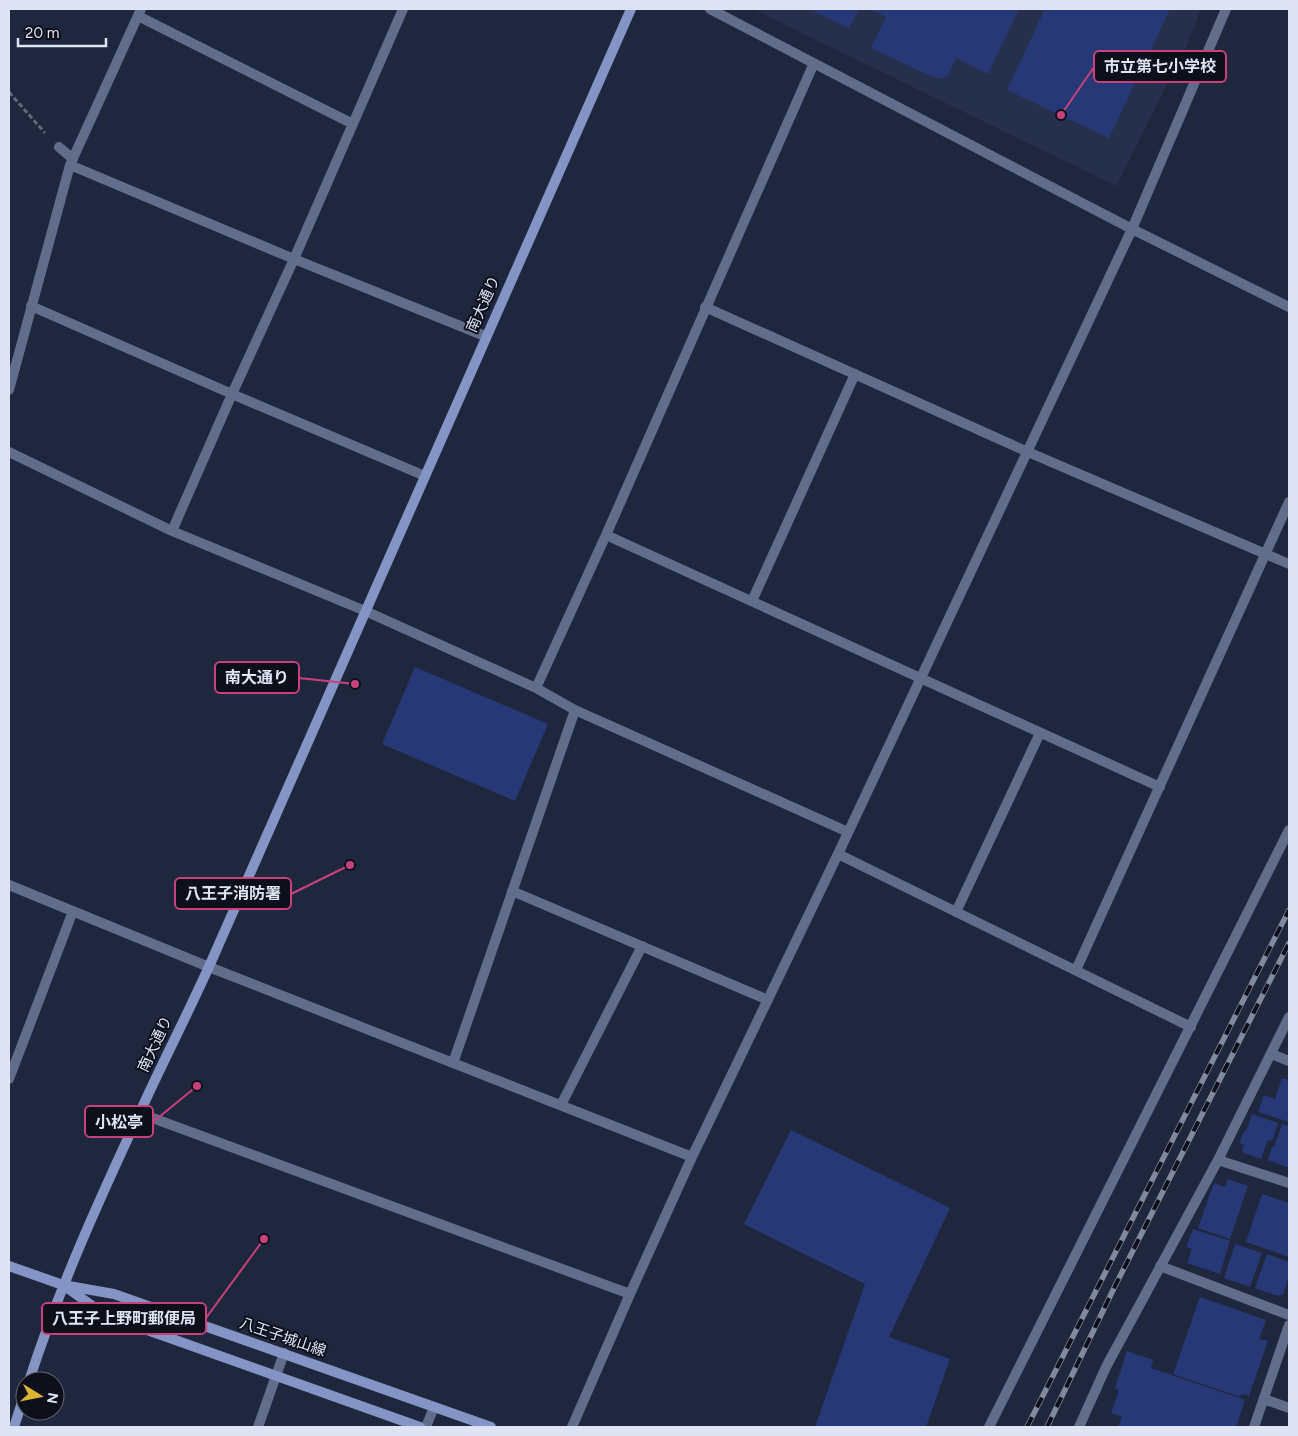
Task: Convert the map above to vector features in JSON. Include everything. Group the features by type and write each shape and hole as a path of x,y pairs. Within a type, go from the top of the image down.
{"street":[{"path":"172,530 294,259 403,9"},
{"name":"南大通り","path":"33,1371 63,1285 139,1113 208,967 363,610 425,476 485,336 631,9"},
{"path":"710,9 1132,229 1289,307"},
{"path":"572,1427 692,1157 838,854 1132,229 1226,9"},
{"path":"9,390 72,162 139,12 353,124"},
{"path":"536,688 606,535 814,63"},
{"path":"59,147 72,162 294,259 485,336"},
{"path":"31,306 425,476"},
{"path":"705,307 1028,452 1289,564"},
{"path":"752,601 855,374"},
{"path":"9,452 172,530 363,610 536,688 575,710 848,832"},
{"path":"1076,970 1289,502"},
{"path":"606,535 1160,787"},
{"path":"452,1063 575,710"},
{"path":"956,912 1040,733"},
{"path":"989,1427 1289,830"},
{"path":"838,854 1191,1027"},
{"path":"9,885 208,967 692,1157"},
{"path":"512,891 768,1000"},
{"path":"9,1079 73,911"},
{"path":"561,1105 642,946"},
{"path":"1079,1427 1106,1367 1218,1160 1289,1017"},
{"path":"1271,1054 1289,1061"},
{"path":"139,1113 630,1294"},
{"path":"1218,1160 1289,1183"},
{"name":"八王子城山線","path":"9,1266 63,1285 114,1294 491,1427"},
{"path":"1160,1266 1289,1315"},
{"name":"八王子城山線","path":"63,1285 105,1315 420,1427"},
{"path":"1254,1427 1289,1325"},
{"path":"258,1427 284,1354"},
{"path":"1264,1399 1289,1408"},
{"path":"426,1427 434,1407"}],"path":[{"path":"9,92 59,147"}],"shaded area":[{"path":"753,9 1201,9 1188,43 1116,186"}],"building":[{"path":"809,9 859,9 849,28"},
{"path":"868,9 1019,9 988,74 956,58 948,75 943,78 935,78 871,48 886,17"},
{"path":"1045,9 1170,9 1109,138 1007,90"},
{"path":"415,667 548,724 515,801 382,744"},
{"path":"1282,1078 1289,1080 1289,1122 1258,1112 1264,1095 1275,1099"},
{"path":"1252,1114 1278,1123 1272,1141 1268,1140 1261,1159 1242,1152 1244,1145 1239,1143"},
{"path":"1282,1124 1289,1126 1289,1168 1268,1160"},
{"path":"791,1130 950,1208 889,1337 950,1359 926,1427 815,1427 865,1284 744,1224"},
{"path":"1228,1179 1248,1186 1230,1239 1198,1228 1214,1183 1225,1187"},
{"path":"1262,1194 1289,1203 1289,1257 1246,1242"},
{"path":"1193,1229 1230,1241 1220,1274 1187,1263 1192,1249 1186,1247"},
{"path":"1235,1244 1262,1253 1250,1287 1224,1278"},
{"path":"1267,1254 1289,1262 1289,1276 1283,1294 1278,1296 1255,1288"},
{"path":"1200,1297 1266,1320 1259,1339 1268,1341 1249,1396 1242,1394 1240,1397 1173,1374"},
{"path":"1127,1351 1153,1360 1151,1368 1245,1400 1236,1427 1118,1427 1122,1417 1111,1413 1119,1390 1115,1388"}],"railway":[{"path":"1027,1427 1289,910"},
{"path":"1047,1427 1115,1286 1289,943"}],"place":[{"name":"市立第七小学校","path":"1061,115"},
{"name":"南大通り","path":"355,684"},
{"name":"八王子消防署","path":"350,865"},
{"name":"小松亭","path":"197,1086"},
{"name":"八王子上野町郵便局","path":"264,1239"}]}
